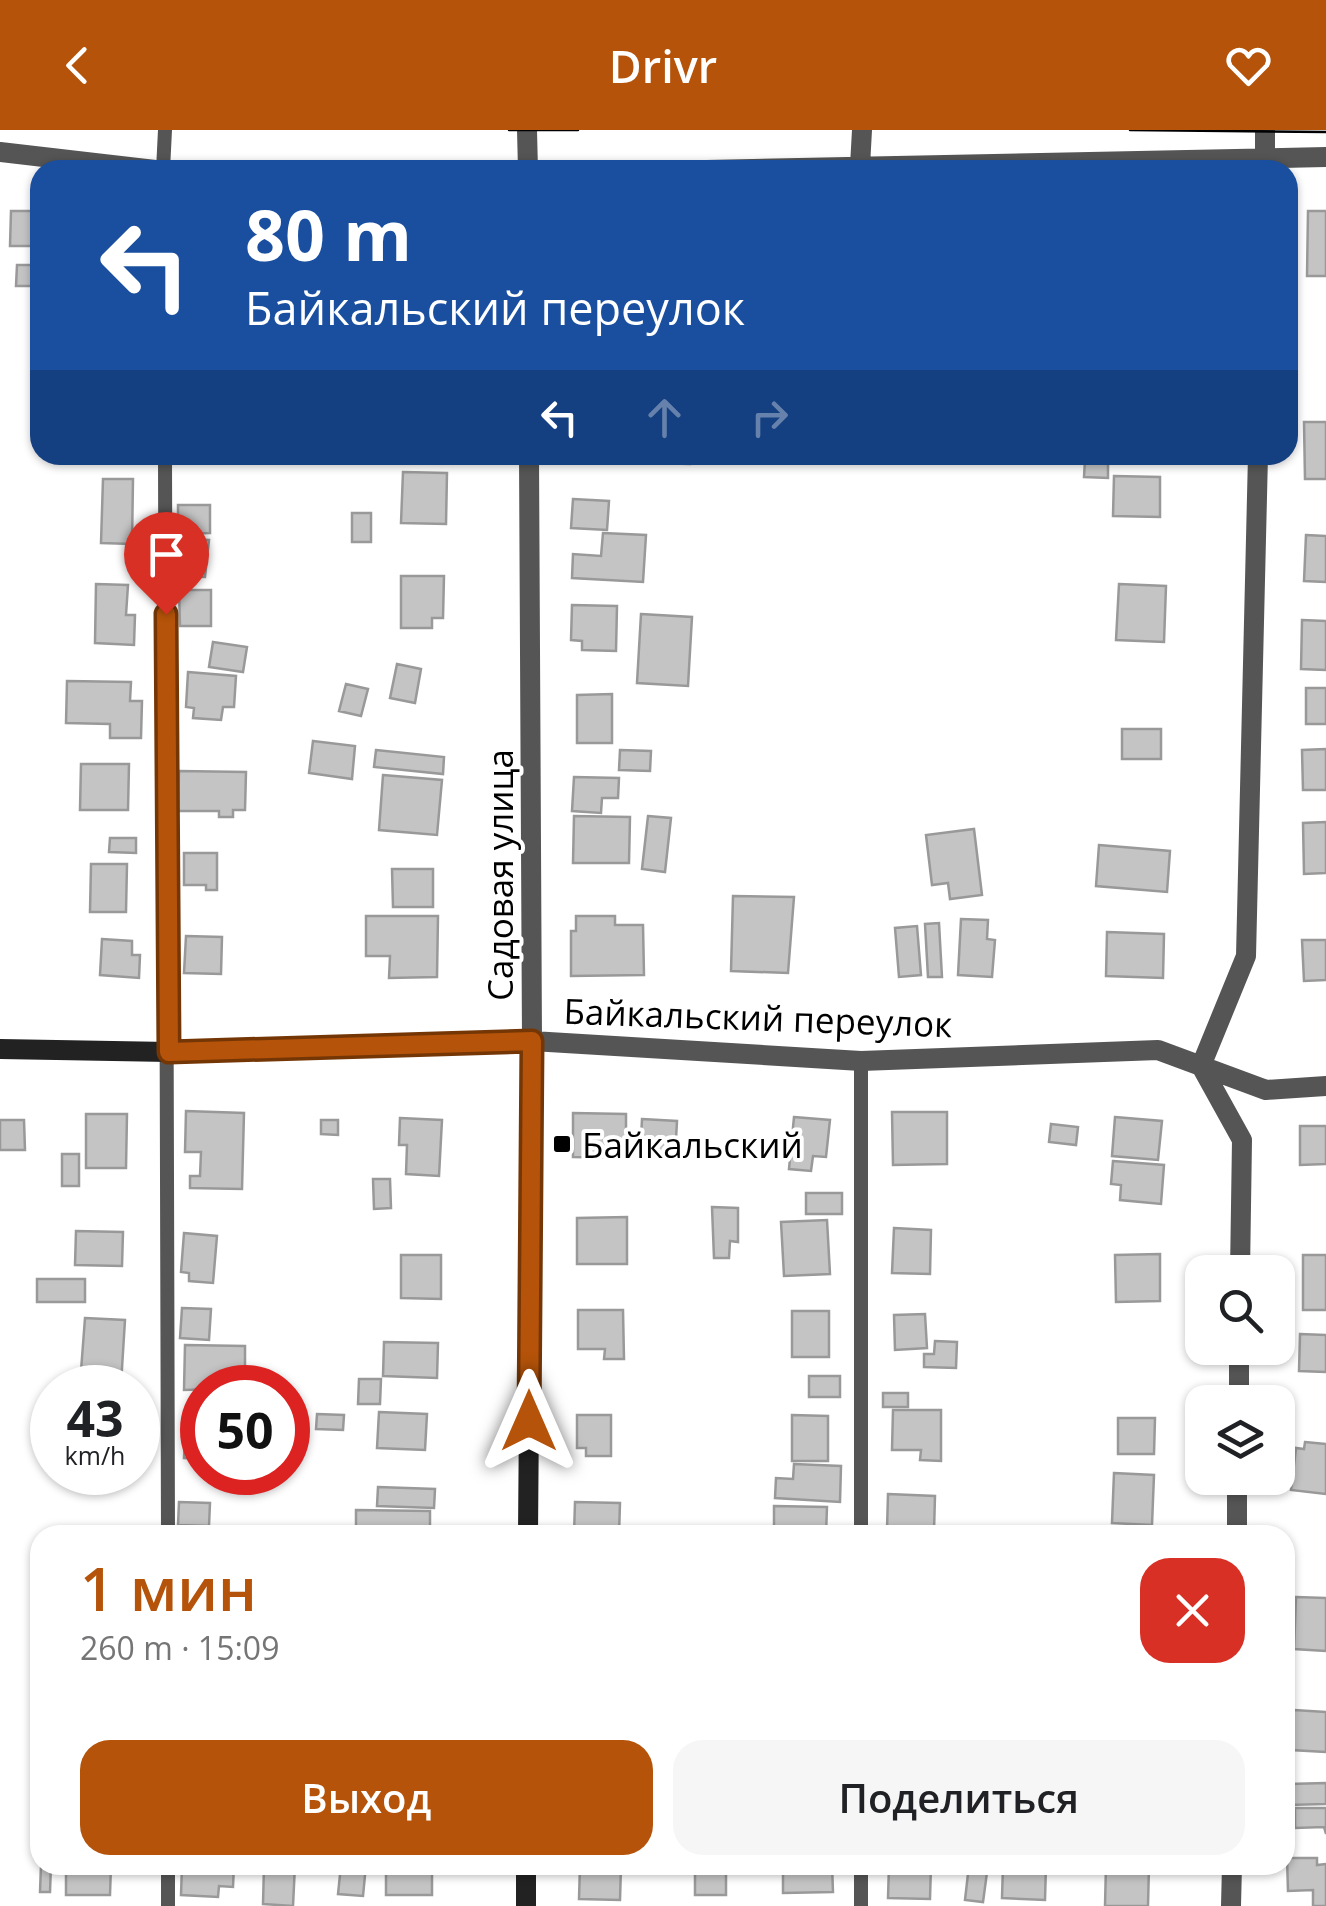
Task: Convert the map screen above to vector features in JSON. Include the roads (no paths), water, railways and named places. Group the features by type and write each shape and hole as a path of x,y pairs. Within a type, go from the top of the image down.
{"main road":[{"name":"Байкальский переулок","path":"0,1050 169,1052 532,1041"},
{"name":"Садовая улица","path":"528,1525 532,1041"},
{"path":"526,1875 526,1906"}],"street":[{"path":"528,130 528,160"},
{"path":"860,160 862,130"},
{"path":"1265,130 1265,160"},
{"path":"0,152 69,160"},
{"path":"1298,160 1326,157"},
{"name":"Садовая улица","path":"529,465 532,1041"},
{"path":"1240,1255 1242,1140 1200,1066 1246,956 1258,465"},
{"name":"Байкальский переулок","path":"532,1041 862,1061 1158,1050 1266,1090 1326,1086"},
{"path":"1236,1525 1237,1495"},
{"path":"1231,1906 1232,1875"}],"lane":[{"path":"164,160 165,130"},
{"path":"165,465 168,1525"},
{"path":"861,1525 862,1061"},
{"path":"168,1875 168,1906"},
{"path":"861,1875 861,1906"}],"tram line":[{"path":"509,130 578,130"},
{"path":"1130,130 1326,132"}],"place":[{"name":"Байкальский","path":"562,1144"}]}
